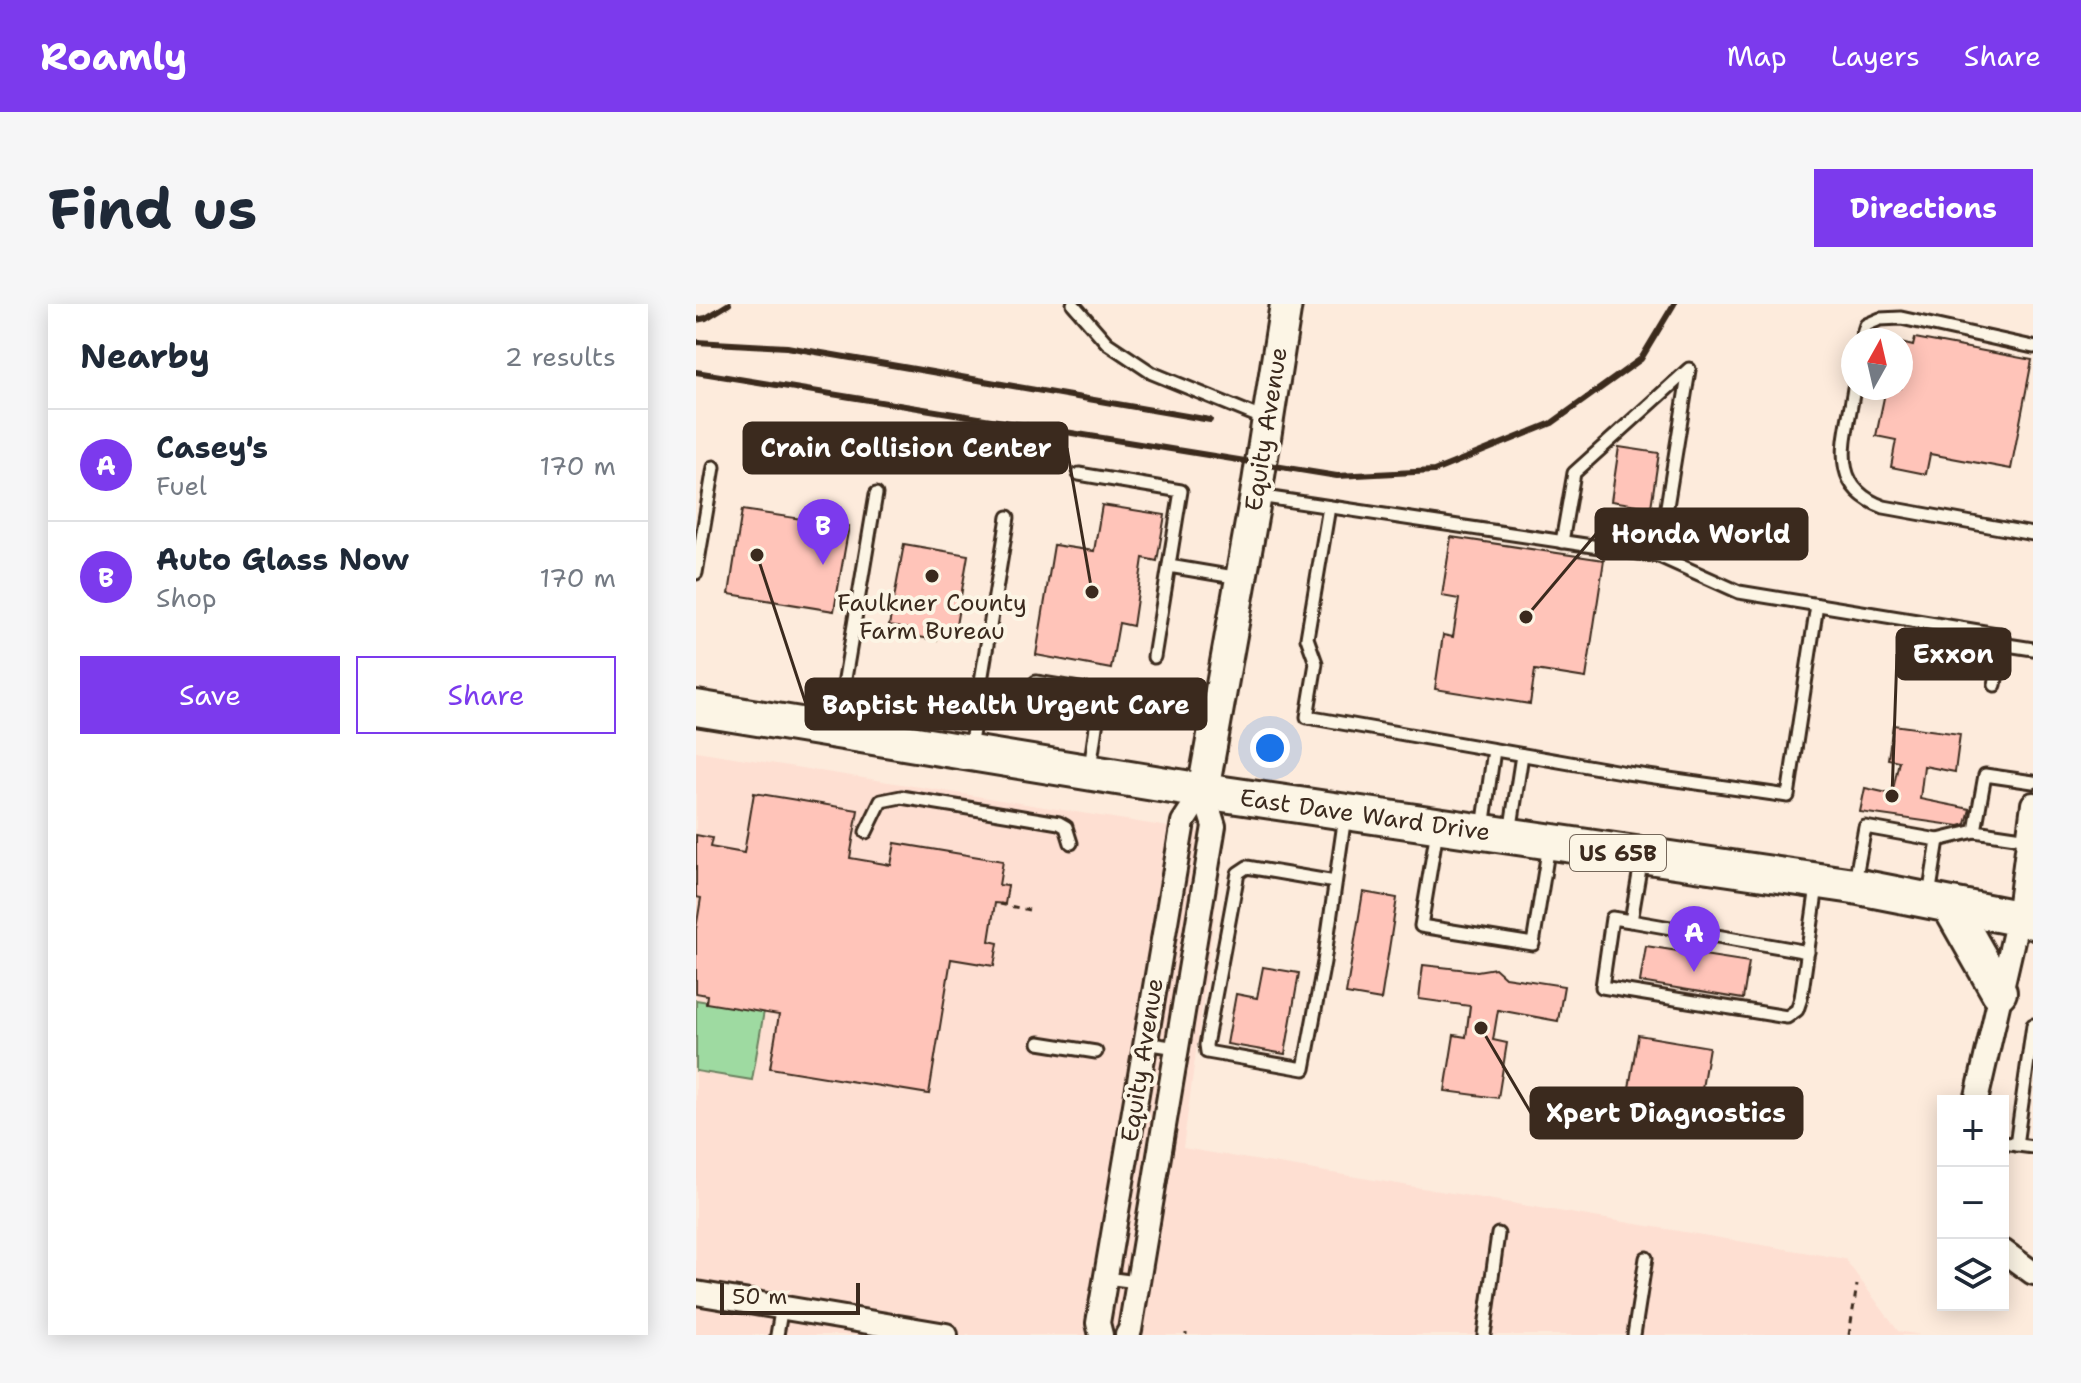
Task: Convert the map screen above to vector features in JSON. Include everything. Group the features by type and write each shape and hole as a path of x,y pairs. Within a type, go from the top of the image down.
{"main road":[{"name":"East Dave Ward Drive","path":"696,708 1203,791 1854,886 2026,920"},
{"path":"1939,904 1999,992"}],"street":[{"name":"Equity Avenue","path":"1101,1335 1098,1323 1183,822 1203,791 1256,495 1286,304"},
{"name":"Equity Avenue","path":"1127,1335 1214,826 1203,791"},
{"path":"1977,1095 1999,992 2026,920 2033,804"},
{"path":"2009,1255 2033,1273"},
{"path":"696,1293 946,1335"}],"lane":[{"path":"1073,304 1107,343 1152,373 1267,420"},
{"path":"1865,328 1880,319 1901,318 2033,347"},
{"path":"1562,542 1574,473 1689,369 1659,556"},
{"path":"1852,400 1844,459 1846,479 1866,501 2033,534"},
{"path":"696,573 714,467"},
{"path":"1079,474 1181,491 1154,657"},
{"path":"836,731 876,494"},
{"path":"1256,495 1659,556 1739,592 2003,635 1995,685"},
{"path":"1329,507 1307,638 1316,663 1307,717 1522,755 1788,796 1817,605"},
{"path":"969,752 1008,517"},
{"path":"1169,566 1241,578"},
{"path":"2001,644 2033,649"},
{"path":"1036,682 1129,697"},
{"path":"1089,772 1101,693"},
{"path":"1494,750 1496,834"},
{"path":"1496,834 1522,755"},
{"path":"1975,831 1985,775 2033,782"},
{"path":"866,832 881,801 901,797 1059,823 1066,827 1071,843"},
{"path":"1335,882 1247,867 1238,873 1207,1052 1304,1069 1335,882 1346,812"},
{"path":"1438,825 1421,926 1533,944 1550,842"},
{"path":"1854,886 1865,827 1938,840 1975,831 2029,839"},
{"path":"1938,840 1939,904"},
{"path":"1631,921 1642,857"},
{"path":"1808,952 1612,918 1602,987 1787,1017 1797,1010 1801,998 1808,952 1818,881"},
{"path":"2016,1145 2033,1025"},
{"path":"1039,1043 1096,1052"},
{"path":"1145,1043 1177,1048"},
{"path":"2009,1144 2033,1147"},
{"path":"1484,1335 1498,1234"},
{"path":"1634,1335 1646,1258"},
{"path":"1106,1278 1137,1282"},
{"path":"777,1335 782,1306"}],"path":[{"path":"1000,904 1029,910"},
{"path":"1849,1335 1857,1285"}],"shaded area":[{"path":"696,751 1225,836 1183,1148 1845,1259 1898,1331 1920,1335 696,1335"}],"green space":[{"path":"696,1000 764,1011 752,1080 696,1071"}],"building":[{"path":"1915,338 2032,360 2011,469 1930,454 1926,474 1891,467 1896,440 1876,436 1884,400 1913,400"},
{"path":"1619,447 1659,453 1651,507 1611,501"},
{"path":"1102,505 1165,515 1157,561 1143,558 1133,626 1119,623 1111,669 1036,655 1054,545 1094,551"},
{"path":"742,510 849,526 834,611 729,594"},
{"path":"1451,537 1604,560 1586,678 1535,670 1530,704 1435,689 1443,635 1453,637 1459,599 1442,596"},
{"name":"Faulkner County Farm Bureau","path":"904,544 968,555 954,637 938,634 937,640 906,635 907,629 889,626"},
{"path":"1893,725 1960,734 1955,772 1924,766 1920,799 1970,809 1966,824 1959,826 1860,812 1865,788 1892,794 1899,761 1888,759"},
{"path":"754,793 858,810 850,858 891,865 895,843 1003,861 999,885 1008,886 1005,904 995,903 989,941 998,943 994,966 951,959 929,1094 770,1068 779,1015 706,1003 707,995 696,993 696,929 701,898 696,897 696,835 712,838 710,847 744,853"},
{"path":"1363,892 1397,898 1381,1000 1346,994"},
{"path":"1646,946 1749,962 1743,999 1640,982"},
{"path":"1423,965 1477,971 1495,968 1505,977 1564,986 1558,1021 1498,1010 1493,1040 1507,1043 1498,1098 1445,1091 1454,1035 1466,1037 1470,1006 1419,999"},
{"path":"1263,967 1299,973 1285,1054 1227,1044 1236,994 1257,998"},
{"path":"1638,1035 1709,1047 1700,1100 1629,1088"}],"railway":[{"path":"696,320 706,318 729,304"},
{"path":"696,372 1337,476 1434,471 1552,423 1641,359 1674,304"},
{"path":"696,342 787,347 1210,420"}],"place":[{"name":"Baptist Health Urgent Care","path":"757,555"},
{"name":"Auto Glass Now","path":"823,565"},
{"name":"Faulkner County Farm Bureau","path":"932,576"},
{"name":"Crain Collision Center","path":"1092,592"},
{"name":"Honda World","path":"1526,617"},
{"name":"Exxon","path":"1892,796"},
{"name":"Casey's","path":"1694,972"},
{"name":"Xpert Diagnostics","path":"1481,1028"}]}
